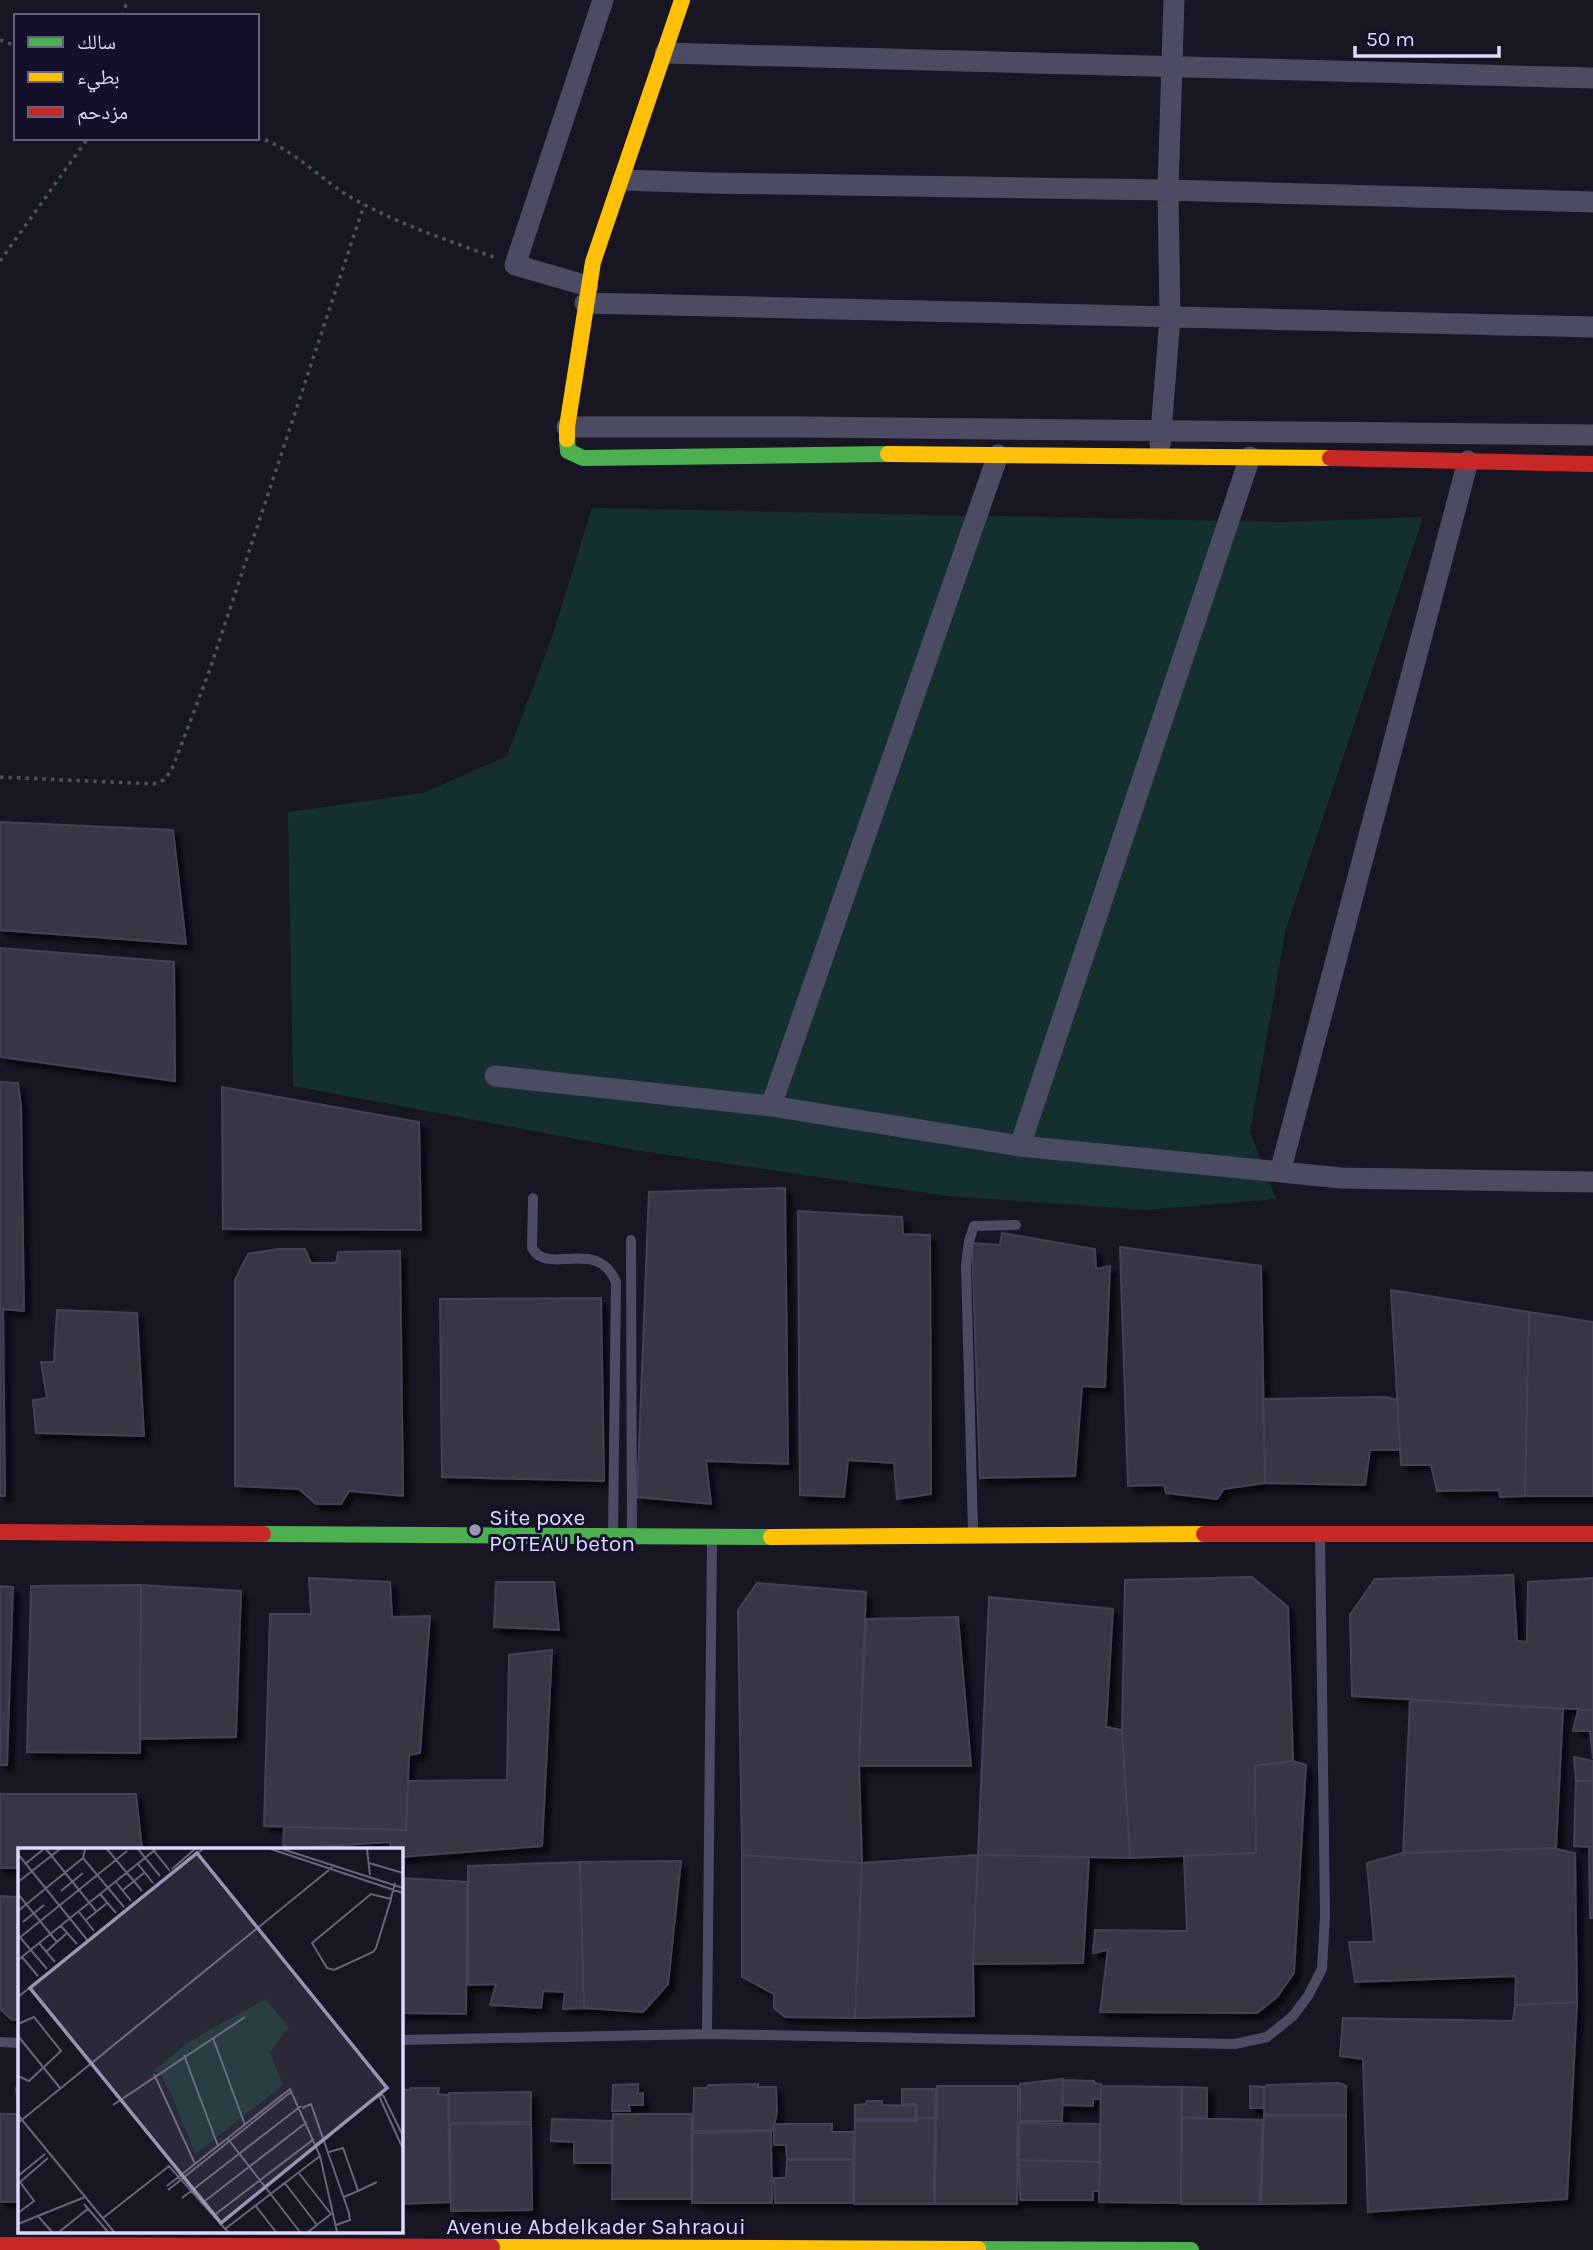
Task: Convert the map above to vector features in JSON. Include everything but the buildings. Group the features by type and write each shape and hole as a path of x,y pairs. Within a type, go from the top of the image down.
{"street":[{"path":"603,0 515,265 587,294 1170,318 1593,327"},
{"path":"682,0 593,262 567,427 568,451 574,456 1160,456 1593,464"},
{"path":"1160,456 1170,318 1168,190 1174,0"},
{"path":"665,53 1593,78"},
{"path":"623,180 1168,190 1593,202"},
{"path":"567,427 1593,435"},
{"path":"771,1106 998,455"},
{"path":"1020,1146 1250,457"},
{"path":"1280,1172 1468,461"},
{"path":"495,1076 771,1106 1020,1146 1341,1178 1593,1182"},
{"path":"0,1532 712,1538 973,1534 1593,1534"},
{"name":"Avenue Abdelkader Sahraoui","path":"0,2245 1191,2250"}],"lane":[{"path":"533,1198 532,1248 535,1254 544,1259 592,1259 608,1268 616,1282 613,1537"},
{"path":"973,1534 966,1265 969,1241 974,1226 1016,1225"},
{"path":"631,1240 632,1537"},
{"path":"402,2040 707,2034 1235,2044 1267,2037 1293,2016 1308,1996 1322,1969 1325,1916 1320,1535"},
{"path":"707,2034 712,1538"},
{"path":"0,2042 18,2043"}],"path":[{"path":"259,138 364,205 426,232 515,265"},
{"path":"0,261 87,140"},
{"path":"0,777 153,784 164,779 172,769 209,672 364,205"}],"green space":[{"path":"592,508 1285,522 1423,517 1286,928 1250,1132 1276,1199 1147,1210 947,1196 641,1151 293,1086 288,812 423,793 507,756 552,637"}],"traffic: fast":[{"path":"567,439 568,451 583,458 888,454"},
{"path":"263,1534 771,1537"},
{"path":"978,2249 1191,2250"}],"traffic: slow":[{"path":"567,439 593,262 682,0"},
{"path":"888,454 1330,458"},
{"path":"771,1537 1204,1534"},
{"path":"492,2247 978,2249"}],"traffic: jam":[{"path":"1330,458 1593,464"},
{"path":"0,1532 263,1534"},
{"path":"1204,1534 1593,1534"},
{"path":"0,2245 492,2247"}],"place":[{"name":"Site poxe POTEAU beton","path":"475,1530"}]}
